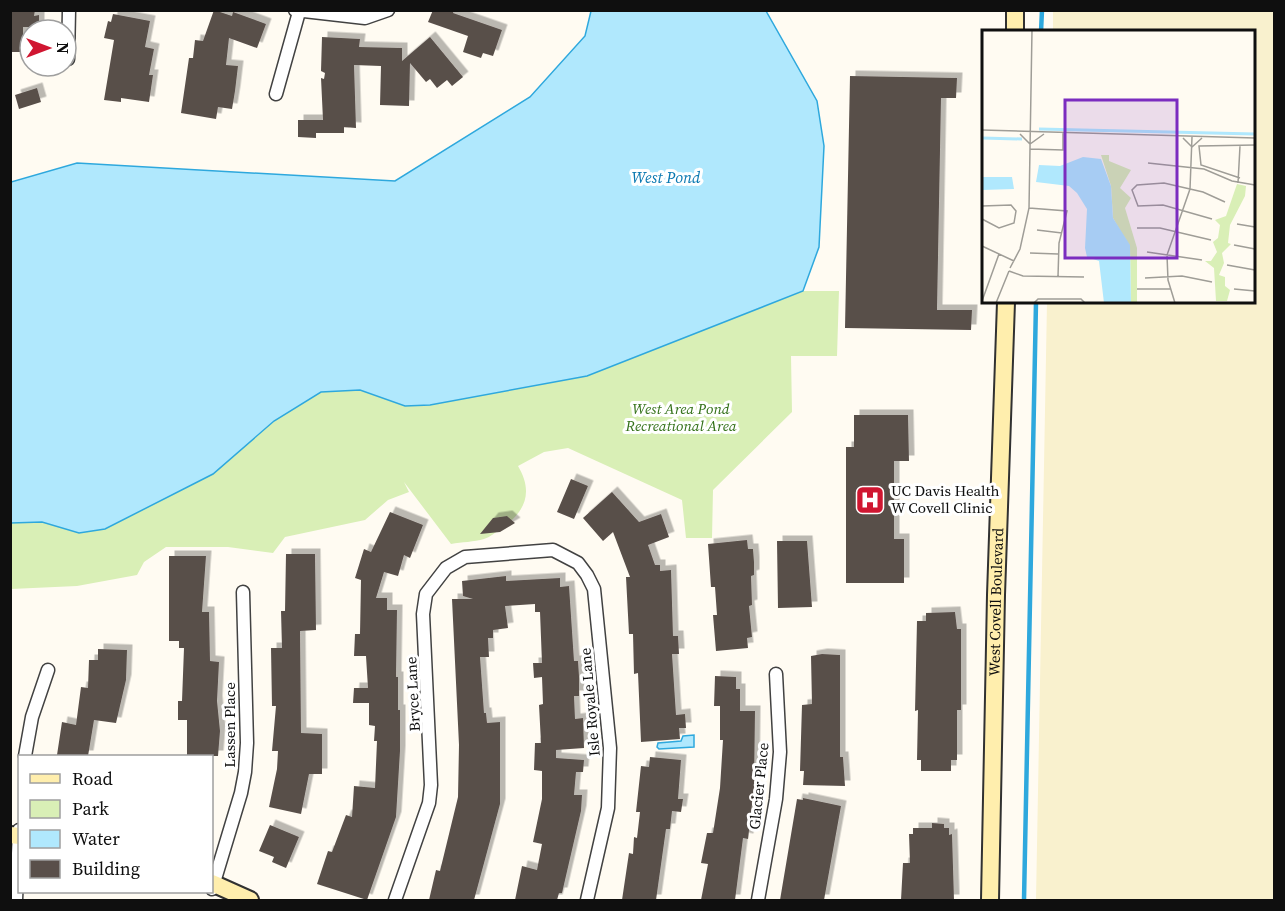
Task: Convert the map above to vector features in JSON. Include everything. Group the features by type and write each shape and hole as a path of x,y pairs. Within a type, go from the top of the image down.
{"main road":[{"path":"1015,30 1016,10"},
{"name":"West Covell Boulevard","path":"989,898 1006,303"},
{"path":"213,887 250,900"}],"street":[{"path":"276,94 297,11 365,18 388,11"},
{"name":"Isle Royale Lane","path":"523,552 553,550 566,555 578,563 594,589 610,748 610,782 608,808 587,900"},
{"name":"Bryce Lane","path":"394,900 429,803 431,785 423,614 426,594 454,561 465,557 523,552"},
{"name":"Lassen Place","path":"213,884 245,772 247,743 243,592"},
{"path":"25,755 32,717 48,670"},
{"name":"Glacier Place","path":"758,900 776,799 780,752 776,674"},
{"path":"16,900 18,857"}],"shaded area":[{"path":"1053,11 1274,11 1274,900 1036,900 1047,303 1255,303 1255,30 1053,30"}],"green space":[{"name":"West Area Pond Recreational Area","path":"803,291 839,291 837,356 791,356 792,412 713,490 712,538 686,538 682,500 568,448 544,452 518,466 523,476 526,494 521,509 509,523 480,540 451,544 404,482 409,492 388,500 365,520 285,537 273,553 228,547 166,547 144,562 137,575 77,586 11,589 10,523 42,522 79,533 213,474 274,421 321,392 360,390 405,406 430,405 587,376"}],"water":[{"name":"West Pond","path":"591,11 766,11 817,101 824,146 819,247 803,291 587,376 430,405 405,406 360,390 321,392 274,421 213,474 105,529 79,533 42,522 11,523 11,182 77,163 395,181 530,97 585,36"},
{"path":"694,735 694,747 659,749 657,747 658,743 681,741 683,736"}],"building":[{"path":"10,10 35,10 34,16 39,15 39,18 18,18 18,52 10,52"},
{"path":"214,10 232,16 233,12 266,24 257,48 229,38 226,65 238,66 235,91 232,109 218,107 216,119 181,113 189,58 193,58 195,40 203,41"},
{"path":"433,10 454,10 453,13 502,30 493,56 483,53 481,58 463,52 468,36 428,22"},
{"path":"113,14 150,21 145,47 154,49 149,75 153,75 149,102 121,98 121,102 104,100 114,40 104,38 108,21 111,22"},
{"path":"322,37 360,39 359,47 402,48 402,61 430,37 463,77 452,86 447,80 437,88 430,79 426,82 410,63 409,106 380,105 381,66 354,65 356,128 344,127 344,133 316,133 316,138 298,137 298,120 323,120 321,78 324,79 325,73 321,71"},
{"path":"850,76 957,78 956,98 941,98 937,310 972,310 971,330 845,328"},
{"path":"37,88 41,102 19,109 15,95"},
{"name":"UC Davis Health W Covell Clinic","path":"854,415 908,415 909,461 894,461 894,539 904,539 904,583 846,583 846,447 854,447"},
{"path":"571,479 588,486 574,519 557,512"},
{"path":"612,492 639,522 661,514 669,537 648,545 655,565 660,565 660,571 671,570 673,636 678,636 679,654 672,654 676,715 685,714 686,728 679,728 680,739 641,742 638,673 634,674 633,634 629,634 626,577 630,577 613,532 603,541 583,518"},
{"path":"390,512 423,525 410,558 404,555 398,576 384,572 376,598 387,598 387,610 397,610 396,677 398,677 398,710 400,710 400,751 396,817 367,900 317,884 328,851 332,852 346,815 352,817 354,786 375,788 377,741 374,741 375,726 369,725 369,703 353,703 354,688 368,688 366,656 354,656 355,634 360,634 361,580 355,578 364,549 371,552"},
{"path":"507,516 515,523 500,532 480,534 493,518"},
{"path":"747,540 748,549 753,549 754,562 754,575 751,576 752,605 749,606 752,637 747,638 748,648 716,651 713,615 717,615 715,587 711,587 708,544"},
{"path":"777,541 807,541 812,607 778,608"},
{"path":"286,554 315,554 316,630 300,631 301,733 322,734 322,774 309,774 301,814 269,807 277,769 278,751 272,751 276,706 272,706 271,648 282,648 281,611 285,611"},
{"path":"169,556 206,556 202,612 209,612 210,661 219,662 218,756 187,755 187,720 178,720 178,701 182,701 184,648 179,648 179,641 169,641"},
{"path":"506,576 506,581 560,578 560,587 569,586 574,661 578,661 579,676 579,696 574,696 575,719 583,718 584,748 556,750 556,758 584,760 583,772 576,772 574,795 582,795 581,811 562,893 559,893 557,900 515,900 522,866 537,870 542,844 533,842 542,799 542,771 534,770 535,743 541,743 539,705 543,704 542,677 534,678 533,663 542,663 540,612 535,612 535,604 505,606 508,628 493,630 493,638 488,638 489,657 480,657 484,713 486,713 487,723 500,722 500,804 474,900 429,900 436,870 440,871 458,797 459,745 452,599 473,599 463,596 462,581"},
{"path":"955,612 957,629 961,629 961,710 957,710 957,760 951,760 951,771 921,771 921,760 917,760 918,710 915,711 917,621 926,621 926,613"},
{"path":"98,649 127,650 126,680 116,723 94,720 88,755 57,755 62,722 76,725 81,687 88,688 89,660 98,660"},
{"path":"840,655 840,757 843,757 845,786 803,785 804,771 800,771 802,705 812,704 811,656"},
{"path":"715,676 736,677 736,689 740,689 740,711 755,711 754,787 748,839 743,838 735,900 701,900 708,864 701,863 707,833 713,833 720,788 723,740 720,740 720,706 714,706"},
{"path":"650,757 681,760 678,799 683,799 681,812 672,811 670,829 666,829 656,900 622,900 629,853 633,854 634,837 637,838 640,812 636,812 641,766 649,767"},
{"path":"803,798 841,806 824,900 780,900 797,799 803,800"},
{"path":"932,823 944,824 944,828 949,828 949,835 952,834 954,900 901,900 903,863 910,863 909,834 913,834 913,828 932,828"},
{"path":"270,825 299,837 286,868 272,862 274,857 259,851"}],"waterway":[{"path":"1041,30 1042,10"},
{"path":"1024,900 1036,303"}],"place":[{"name":"UC Davis Health W Covell Clinic","path":"870,500"}]}
